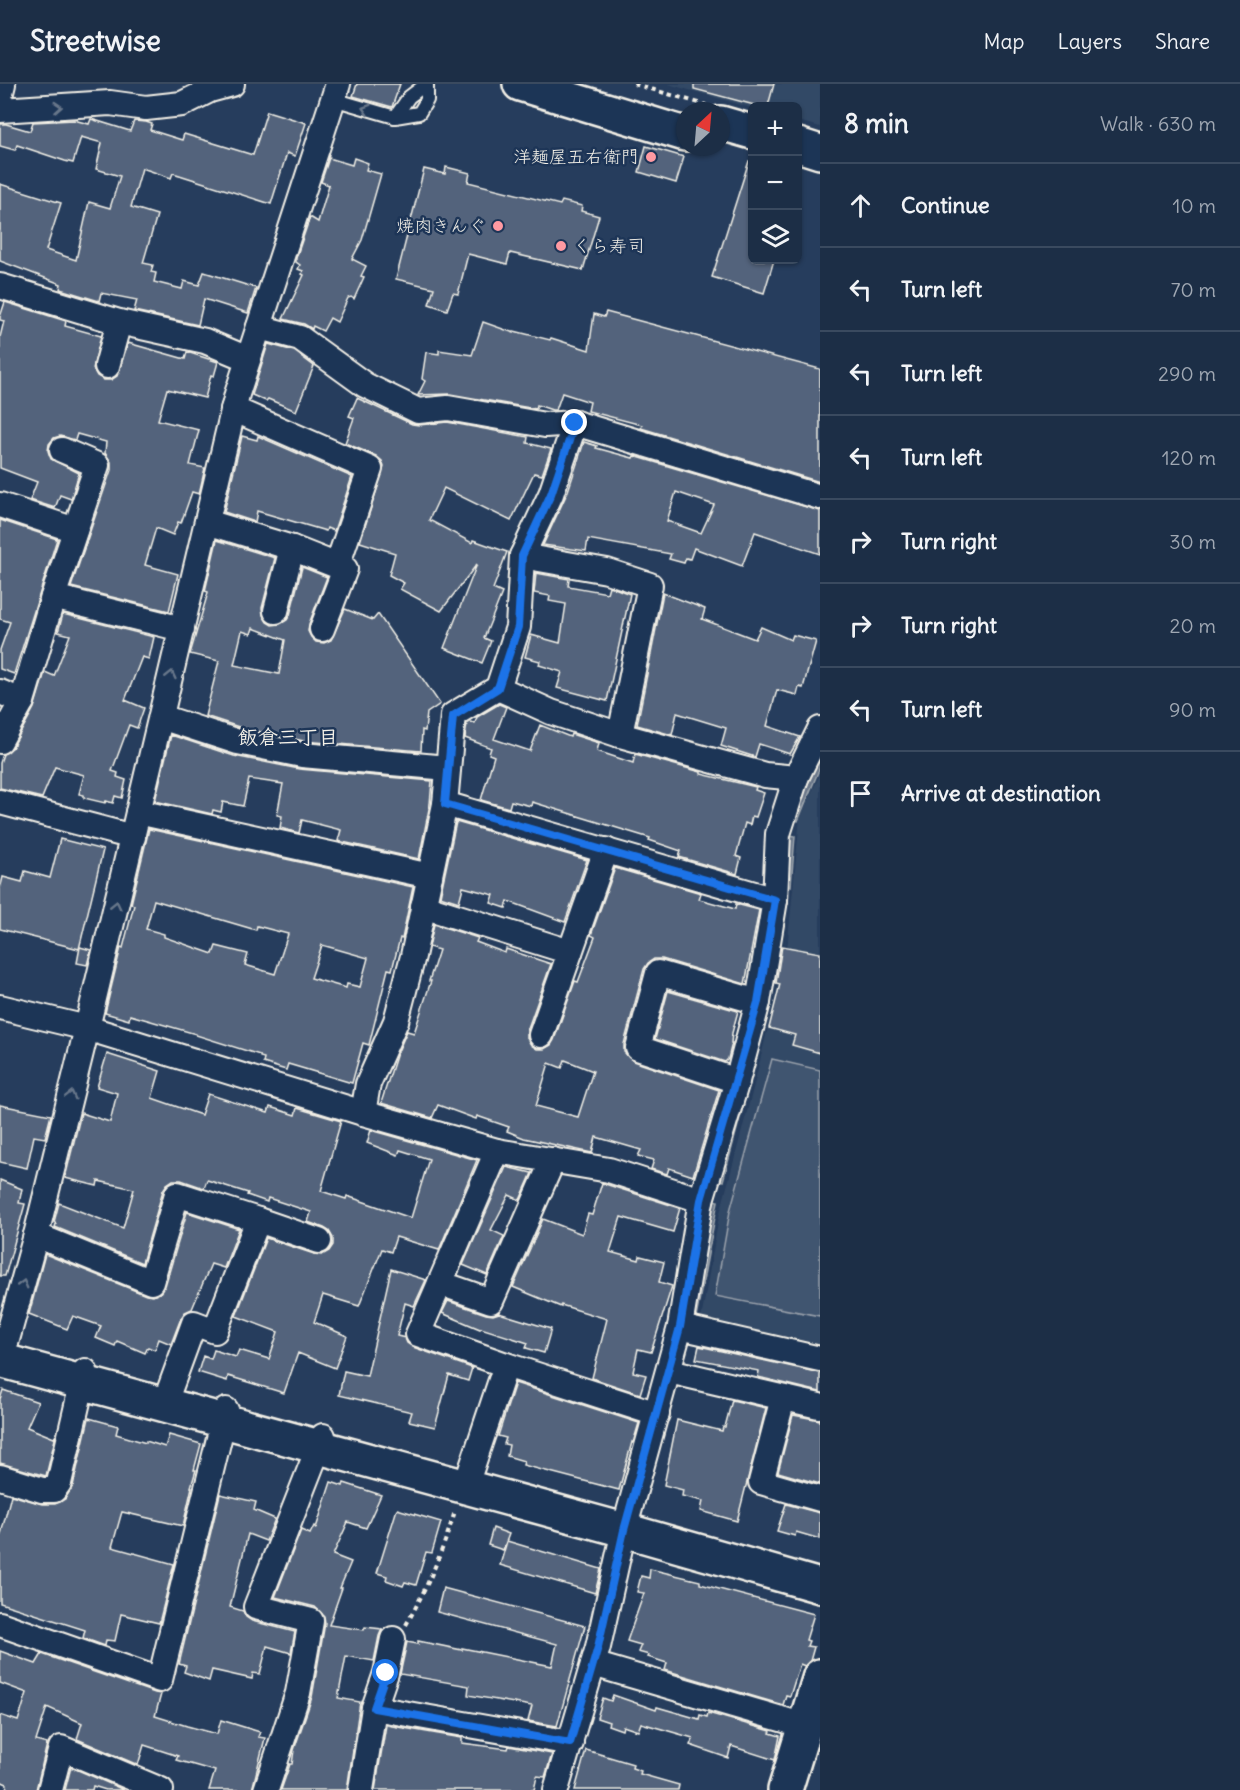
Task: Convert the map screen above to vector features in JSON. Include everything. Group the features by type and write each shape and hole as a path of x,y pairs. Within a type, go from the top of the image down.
{"main road":[{"path":"519,84 676,131"},
{"path":"591,84 676,106"},
{"path":"730,123 748,130"},
{"path":"802,146 820,152"},
{"path":"730,147 748,152"},
{"path":"802,166 820,171"},
{"path":"1,1357 225,1415 625,1524 820,1572"},
{"path":"321,1442 463,1490 625,1524 820,1586"},
{"path":"785,1790 820,1676"}],"street":[{"path":"0,96 3,84"},
{"path":"0,110 110,104 146,108 182,104 210,90 232,84"},
{"path":"1,1357 36,1235 87,1028 233,409 336,92"},
{"path":"1,290 118,322 205,341 248,359"},
{"path":"107,366 118,322"},
{"path":"259,327 300,338 365,386 418,411 448,408 545,425 575,423 820,497"},
{"path":"233,409 370,469 337,566"},
{"path":"363,1113 368,1084 396,1021 413,956 445,804 453,716 498,688 518,627 522,556 551,494 575,423"},
{"path":"0,741 11,697 53,597 97,465 62,450"},
{"path":"0,505 75,530"},
{"path":"207,522 292,548 345,569 322,629"},
{"path":"276,611 292,548"},
{"path":"522,556 607,571 650,585 620,735"},
{"path":"53,597 182,629"},
{"path":"498,688 550,712 620,735 765,775 796,778"},
{"path":"161,717 238,742 302,755 448,768"},
{"path":"556,1790 593,1664 625,1524 680,1327 701,1200 758,1002 775,900 778,834 796,778 820,729"},
{"path":"0,802 133,837"},
{"path":"445,804 775,900"},
{"path":"138,812 430,876"},
{"path":"541,1035 606,850"},
{"path":"423,906 570,952"},
{"path":"737,1081 638,1048 658,973 758,1002"},
{"path":"0,1007 87,1028 363,1113 496,1151 609,1170 701,1200"},
{"path":"496,1151 418,1334 657,1414"},
{"path":"440,1283 491,1301 553,1160"},
{"path":"36,1235 151,1282 177,1194 319,1241"},
{"path":"165,1400 194,1323 215,1331 258,1220"},
{"path":"680,1327 820,1359"},
{"path":"463,1490 506,1365"},
{"path":"669,1371 819,1406"},
{"path":"0,1477 42,1490 54,1490 59,1483 83,1377"},
{"path":"783,1398 761,1482 820,1499"},
{"path":"0,1624 160,1680 225,1415"},
{"path":"266,1790 298,1693 311,1621 256,1607 321,1442"},
{"path":"361,1790 374,1708 386,1673 393,1640"},
{"path":"593,1664 805,1726"},
{"path":"374,1708 570,1743"},
{"path":"50,1790 61,1748 149,1787"}],"lane":[{"path":"336,92 395,117 409,97 427,84"}],"path":[{"path":"634,84 677,102"},
{"path":"393,1640 403,1629 434,1571 463,1490"}],"shaded area":[{"path":"668,84 820,84 820,127 802,122 802,102 748,102 748,107"},
{"path":"820,748 820,767 798,821 792,818"},
{"path":"820,774 820,1349 701,1320 719,1217 787,950 800,818"},
{"path":"788,835 795,836 791,886 783,881"},
{"path":"759,1023 765,1025 723,1181 717,1179"},
{"path":"772,1059 820,1070 820,1316 715,1296 730,1211"},
{"path":"712,1200 718,1201 696,1318 689,1315"}],"building":[{"path":"357,84 400,84 392,107 353,96"},
{"path":"694,84 774,84 769,102 748,103 694,89"},
{"path":"267,111 306,123 295,156 287,153 271,204 173,173 171,178 142,168 131,207 157,215 143,263 153,265 151,272 156,273 154,282 182,289 184,281 199,285 204,272 256,288 248,313 204,299 198,325 134,311 137,300 101,293 99,301 60,289 61,284 0,261 0,184 61,203 46,250 76,260 89,202 110,208 120,176 96,169 102,143 81,137 73,163 17,145 15,150 0,146 0,124 30,131 33,122 74,120 89,124 91,119 130,131 134,121 146,122 152,124 150,130 182,140 184,134 253,155"},
{"path":"646,146 684,157 676,183 639,172"},
{"path":"329,158 352,165 354,158 368,163 366,170 381,174 362,240 352,259 366,266 361,276 364,277 354,299 348,298 337,322 330,318 323,331 313,326 312,329 304,324 283,319 304,275 303,271 298,269 300,265 296,262 296,258 310,217 318,222 329,185 321,182"},
{"path":"748,164 748,264 773,264 764,293 712,277"},
{"path":"446,167 470,173 468,182 560,205 562,201 582,206 581,211 599,216 583,270 510,253 507,264 468,254 458,294 453,293 447,310 429,304 434,288 396,279 424,169 445,174"},
{"path":"5,302 66,321 65,326 101,336 93,369 97,376 104,380 111,380 117,376 128,343 185,359 187,352 218,362 214,376 211,375 205,398 167,389 158,420 199,430 190,465 205,468 199,494 192,492 181,523 178,522 173,535 156,528 145,565 178,574 169,611 71,587 111,470 111,462 105,453 106,442 77,434 75,440 60,436 54,438 49,444 48,451 51,459 79,473 71,499 60,495 55,508 30,500 37,482 0,468 0,337 4,321 0,320 0,317"},
{"path":"606,312 820,369 820,482 641,428 642,425 588,411 590,402 562,393 556,410 537,405 536,409 450,394 418,395 425,381 422,379 426,352 439,354 439,350 472,355 483,322 514,333 514,331 550,340 551,338 589,350 594,314 604,317"},
{"path":"268,344 294,351 314,366 296,411 252,395"},
{"path":"357,398 412,424 447,422 528,437 527,443 551,449 542,475 534,473 511,521 444,488 429,520 472,543 473,540 507,552 493,589 502,593 484,638 491,641 482,663 444,648 477,564 441,611 400,589 404,583 389,575 395,553 360,542 384,467 382,461 376,456 345,443 354,418 349,416"},
{"path":"242,436 257,440 258,436 352,477 334,531 327,528 326,531 257,511 255,522 224,512"},
{"path":"584,442 597,446 596,448 633,458 634,456 820,511 820,554 755,532 742,566 694,548 690,559 686,558 684,563 669,559 671,554 588,539 586,551 543,545 568,491","holes":["676,492 714,505 701,533 667,521"]},
{"path":"0,520 57,539 14,674 0,669 0,650 10,622 0,619"},
{"path":"217,540 275,558 262,608 267,622 272,625 280,624 290,615 302,567 327,577 309,624 308,631 316,642 324,643 331,640 345,609 373,620 378,614 440,704 427,713 425,731 422,730 421,751 304,741 242,728 205,716 219,661 190,654 208,592 205,591","holes":["253,628 285,640 279,674 234,665 242,631 251,634"]},
{"path":"536,573 569,579 568,586 607,593 609,586 630,594 607,701 557,688 562,672 539,665 540,661 525,657 531,635 560,643 566,604 549,601 550,596 534,593"},
{"path":"663,593 705,609 702,619 755,639 761,627 791,640 793,635 816,641 803,688 799,687 797,695 777,690 767,726 800,737 790,754 759,744 755,757 721,746 726,728 677,713 672,735 637,725"},
{"path":"63,614 154,637 149,659 142,657 125,700 144,708 137,728 129,725 112,771 118,773 117,777 126,780 122,798 115,796 113,803 84,798 84,795 79,794 84,775 55,767 42,798 0,788 0,763 3,754 12,748 34,708 45,672 54,676 70,635 58,632"},
{"path":"499,704 506,707 494,739 530,751 540,725 570,737 571,734 599,743 597,751 633,763 635,754 701,772 701,774 756,787 755,790 764,793 756,817 752,816 750,825 745,823 736,856 741,858 737,874 679,857 681,851 649,840 650,838 532,802 531,806 511,801 509,808 481,800 494,756 489,754 491,748 465,738 467,723 475,723 477,717"},
{"path":"171,735 234,756 299,769 432,781 430,804 419,859 338,841 341,830 302,820 299,833 280,828 282,816 277,815 283,784 249,779 243,806 223,802 221,812 213,810 212,814 155,801"},
{"path":"456,822 587,860 565,922 508,901 506,908 491,903 494,895 463,887 459,902 440,896"},
{"path":"149,829 413,887 402,939 400,938 392,970 388,969 369,1045 363,1043 352,1083 288,1064 286,1070 263,1063 264,1058 260,1055 196,1034 130,1015 129,1020 105,1013 134,905 131,904","holes":["154,900 256,930 257,926 288,934 275,974 245,965 248,954 216,946 213,954 146,929","322,945 368,958 360,987 347,984 346,988 311,978"]},
{"path":"60,839 103,850 79,949 0,929 0,889 3,877 22,882 25,871 50,878"},
{"path":"615,868 701,893 699,899 735,909 736,904 759,910 745,984 662,959 654,959 644,969 624,1044 624,1052 633,1061 719,1090 693,1176 669,1168 667,1174 651,1169 654,1160 638,1156 641,1150 596,1137 592,1153 524,1138 507,1131 509,1127 477,1116 476,1119 438,1105 432,1118 381,1103 396,1056 407,1031 414,1033 431,981 429,981 439,950 429,947 434,924 478,938 476,942 505,953 506,949 551,964 527,1031 527,1038 537,1049 544,1049 554,1040 575,981 578,982 595,937 591,935","holes":["565,1060 593,1071 578,1117 536,1106 549,1063 562,1068"]},
{"path":"782,946 820,953 820,1053 792,1045 795,1035 769,1028 780,984 776,983"},
{"path":"80,947 91,950 87,965 77,963"},
{"path":"668,991 738,1011 728,1059 725,1062 655,1039"},
{"path":"107,1054 160,1071 152,1098 201,1115 208,1094 268,1113 270,1107 295,1115 297,1108 341,1121 321,1191 346,1199 347,1196 411,1218 429,1159 400,1150 398,1155 367,1143 371,1130 477,1160 439,1250 396,1237 391,1252 382,1249 359,1306 323,1295 314,1322 347,1336 335,1368 298,1353 284,1393 228,1376 227,1381 198,1372 203,1356 211,1359 214,1350 236,1357 239,1350 269,1359 278,1332 236,1316 266,1238 314,1254 322,1255 329,1251 333,1245 333,1238 329,1231 308,1222 311,1212 268,1198 267,1202 247,1195 248,1193 207,1180 204,1188 181,1180 173,1180 163,1190 142,1263 55,1227 54,1222 59,1203 123,1228 134,1189 98,1181 97,1186 65,1178 81,1113 110,1122 117,1093 97,1087"},
{"path":"0,1105 51,1115 45,1138 34,1136 27,1168 0,1162"},
{"path":"506,1167 532,1173 520,1200 509,1195 491,1230 504,1236 487,1275 463,1265"},
{"path":"0,1180 22,1189 19,1203 25,1204 5,1276 0,1276"},
{"path":"602,1183 680,1208 673,1232 621,1217 610,1252 639,1260 640,1256 664,1262 659,1282 672,1286 651,1352 638,1349 633,1372 646,1375 640,1394 592,1378 607,1319 561,1305 561,1307 513,1287 543,1219 582,1234 588,1214 592,1215"},
{"path":"187,1212 239,1229 224,1268 211,1264 192,1309 185,1312 181,1318 171,1344 159,1339 155,1350 148,1347 145,1353 117,1341 115,1346 96,1338 101,1326 73,1316 67,1329 29,1314 45,1254 146,1295 153,1296 160,1293 165,1286"},
{"path":"391,1269 426,1280 414,1306 405,1303 397,1336 405,1338 407,1343 413,1347 472,1368 468,1381 449,1375 435,1427 409,1421 412,1412 339,1395 344,1371 367,1376"},
{"path":"448,1301 486,1314 499,1313 551,1329 544,1353 526,1348 528,1343 480,1329 442,1313"},
{"path":"699,1346 820,1373 820,1392 758,1377 759,1371 696,1359"},
{"path":"515,1383 639,1423 619,1490 523,1465 524,1461 507,1456 509,1445 504,1444 506,1438 498,1436"},
{"path":"3,1390 38,1402 27,1427 54,1438 56,1435 46,1476 0,1463 0,1399"},
{"path":"732,1400 766,1408 737,1521 701,1511 703,1501 682,1496 683,1490 664,1485 677,1420 722,1431"},
{"path":"793,1415 820,1420 820,1484 778,1472"},
{"path":"89,1418 118,1426 116,1434 146,1443 146,1441 165,1447 169,1435 201,1444 183,1526 122,1512 112,1547 174,1564 159,1623 121,1614 115,1641 106,1640 105,1646 83,1638 85,1630 0,1603 0,1538 11,1495 42,1504 55,1504 65,1499 73,1486"},
{"path":"331,1482 343,1486 344,1483 381,1495 366,1528 348,1522 333,1555 351,1562 340,1588 342,1588 329,1625 364,1630 365,1627 382,1629 374,1661 346,1656 338,1698 360,1702 347,1790 281,1790 290,1764 292,1764 294,1750 312,1697 325,1623 324,1616 315,1607 275,1597 301,1530 310,1534 314,1526 316,1528"},
{"path":"220,1494 256,1502 254,1510 275,1519 266,1541 248,1534 230,1607 243,1611 252,1621 295,1632 291,1653 267,1646 260,1674 253,1673 252,1679 212,1670 209,1681 184,1672 186,1666 179,1664"},
{"path":"786,1504 820,1513 820,1539 796,1532 795,1536 777,1531"},
{"path":"397,1509 441,1522 432,1553 426,1552 416,1585 405,1582 403,1586 386,1580 387,1576 377,1573"},
{"path":"493,1528 509,1534 503,1550 488,1545"},
{"path":"507,1541 601,1569 595,1593 500,1565"},
{"path":"650,1569 814,1614 806,1640 809,1641 807,1646 814,1647 810,1661 805,1666 800,1664 790,1696 786,1695 783,1705 665,1670 667,1663 638,1652 641,1645 627,1641 644,1593 637,1592 641,1576 649,1578"},
{"path":"443,1588 585,1626 557,1726 528,1721 532,1706 468,1695 469,1686 400,1674 407,1642 418,1644 418,1641 552,1666 557,1644 437,1612"},
{"path":"0,1651 36,1664 42,1654 161,1694 155,1716 187,1726 217,1734 221,1720 260,1732 258,1737 265,1738 252,1790 209,1790 215,1771 176,1760 178,1756 144,1745 138,1765 77,1739 82,1723 47,1707 36,1741 47,1744 36,1790 6,1790 7,1784 0,1781 0,1715 18,1721 27,1693 0,1683"},
{"path":"613,1695 656,1710 657,1707 699,1719 700,1715 707,1717 708,1713 771,1731 770,1733 780,1736 775,1760 731,1746 728,1758 690,1745 693,1738 641,1723 638,1731 623,1726 622,1730 608,1725 609,1722 597,1718 603,1698 611,1701"},
{"path":"386,1725 462,1738 462,1743 508,1749 509,1746 552,1754 545,1777 537,1776 534,1790 375,1790"},
{"path":"586,1750 633,1764 632,1768 641,1771 640,1774 679,1785 678,1790 575,1790"},
{"path":"71,1767 124,1790 106,1790 93,1786 92,1790 65,1790"}],"place":[{"name":"洋麺屋五右衛門","path":"651,157"},
{"name":"焼肉きんぐ","path":"498,226"},
{"name":"くら寿司","path":"561,246"}],"district":[{"name":"飯倉三丁目","path":"288,737"}],"route":[{"path":"386,1673 374,1708 570,1743 598,1647 624,1530 680,1327 701,1200 758,1002 775,900 445,804 453,716 498,688 518,627 522,556 551,494 575,423"}]}
